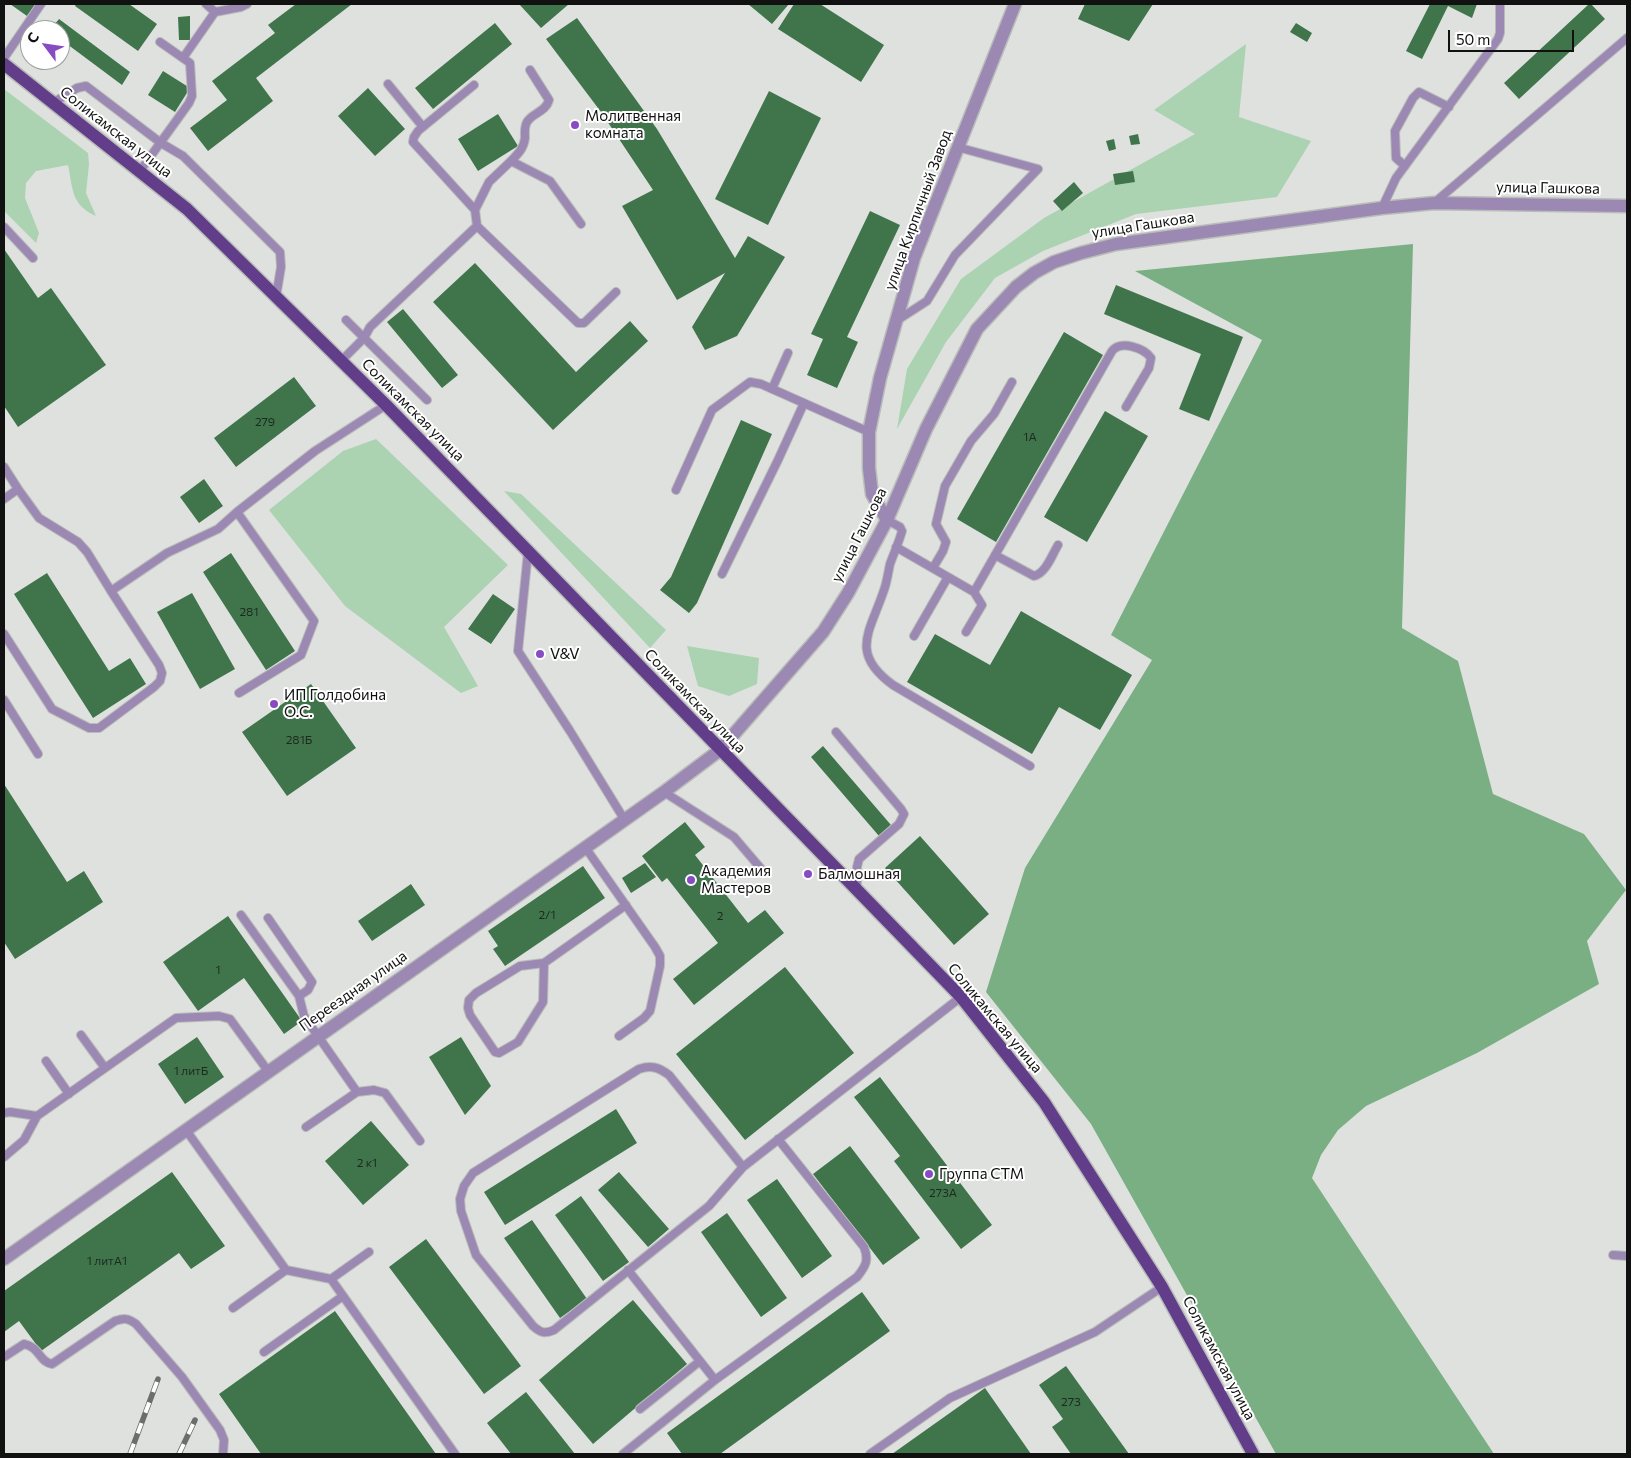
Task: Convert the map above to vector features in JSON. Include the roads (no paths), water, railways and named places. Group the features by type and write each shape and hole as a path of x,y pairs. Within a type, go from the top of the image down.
{"main road":[{"name":"Соликамская улица","path":"4,64 187,209 386,405 960,997 1044,1102 1162,1287 1252,1454"}],"street":[{"name":"улица Кирпичный Завод","path":"887,520 872,494 869,468 869,432 880,378 914,258 1016,4"},
{"name":"улица Гашкова","path":"720,750 823,632 848,594 887,520 926,429 977,329 1016,287 1034,273 1054,262 1116,244 1382,208 1434,203 1627,206"},
{"name":"Переездная улица","path":"4,1259 664,792 720,750"}],"lane":[{"path":"4,58 41,4"},
{"path":"206,4 215,12"},
{"path":"183,58 215,12 242,7 247,4"},
{"path":"1382,208 1396,178 1498,39 1500,32 1500,4"},
{"path":"1434,203 1627,38"},
{"path":"140,172 186,110 192,96 192,66 160,42"},
{"path":"475,210 488,182 522,148 525,140 525,124 545,108 549,100 530,70"},
{"path":"388,84 423,127"},
{"path":"474,85 423,127 414,136 413,142 475,210 478,226 578,322 584,323 616,292"},
{"path":"53,103 76,88 86,86 161,143 183,156 280,252 281,267 276,297"},
{"path":"1405,166 1396,158 1395,131 1413,98 1420,92 1449,107"},
{"path":"896,321 927,301 955,254 1038,169 957,147"},
{"path":"511,161 550,181 581,224"},
{"path":"341,361 364,338 370,327 478,226"},
{"path":"4,227 33,258"},
{"path":"346,320 427,400"},
{"path":"974,592 1112,351 1120,345 1146,353 1151,358 1149,368 1126,407"},
{"path":"772,389 788,353"},
{"path":"676,490 712,410 750,382 761,384 869,432"},
{"path":"933,568 945,547 944,538 936,524 945,486 971,442 994,414 1012,382"},
{"path":"722,574 804,403"},
{"path":"112,591 167,553 218,529 315,450 386,405"},
{"path":"4,466 39,518 78,542 87,552 159,665 162,673 160,681 99,728 89,728 52,709 4,634"},
{"path":"4,499 18,489"},
{"path":"238,512 314,621 301,656 239,693"},
{"path":"887,520 900,527 902,531 891,563 885,589 868,629 866,647 870,663 880,676 893,685 1030,766"},
{"path":"995,555 1034,576 1040,575 1058,544"},
{"path":"896,547 974,592 982,605 966,632"},
{"path":"528,552 518,651 624,819"},
{"path":"914,636 948,577"},
{"path":"4,700 38,754"},
{"path":"836,732 902,808 904,814 899,824 859,859 857,890"},
{"path":"664,792 734,837 763,871"},
{"path":"585,847 660,956 660,966 650,1011 644,1018 619,1036"},
{"path":"544,964 543,1002 518,1042 499,1053 494,1052 470,1014 468,1008 469,1000 520,966 544,964 626,905"},
{"path":"242,915 299,996 304,1016 357,1092"},
{"path":"268,918 312,982 308,990 299,996"},
{"path":"743,1167 669,1075 659,1068 648,1066 639,1069 473,1173 464,1186 460,1199 461,1211 476,1255 539,1332 546,1333 554,1330 709,1206 743,1167 960,997"},
{"path":"4,1156 24,1140 37,1116 176,1018 225,1016 234,1022 268,1071"},
{"path":"82,1035 105,1068"},
{"path":"46,1061 69,1094"},
{"path":"306,1127 357,1092 374,1090 385,1093 420,1141"},
{"path":"4,1113 10,1112 37,1116"},
{"path":"186,1130 286,1270 331,1279 455,1454"},
{"path":"623,1454 715,1380 856,1277 865,1267 867,1257 864,1247 778,1139"},
{"path":"331,1279 369,1252"},
{"path":"1613,1255 1627,1256"},
{"path":"233,1308 286,1270"},
{"path":"628,1270 715,1380"},
{"path":"870,1454 950,1398 1095,1332 1162,1287"},
{"path":"264,1352 343,1296"},
{"path":"4,1357 24,1344 31,1345 44,1361 52,1364 115,1321 122,1318 130,1319 182,1376 220,1430 224,1440 223,1454"},
{"path":"640,1409 700,1361"}],"railway":[{"path":"130,1454 158,1379"},
{"path":"179,1454 195,1420"}],"place":[{"name":"Молитвенная комната","path":"575,125"},
{"name":"V&V","path":"540,654"},
{"name":"ИП Голдобина О.С.","path":"274,704"},
{"name":"Балмошная","path":"808,874"},
{"name":"Академия Мастеров","path":"691,880"},
{"name":"Группа СТМ","path":"929,1174"}]}
